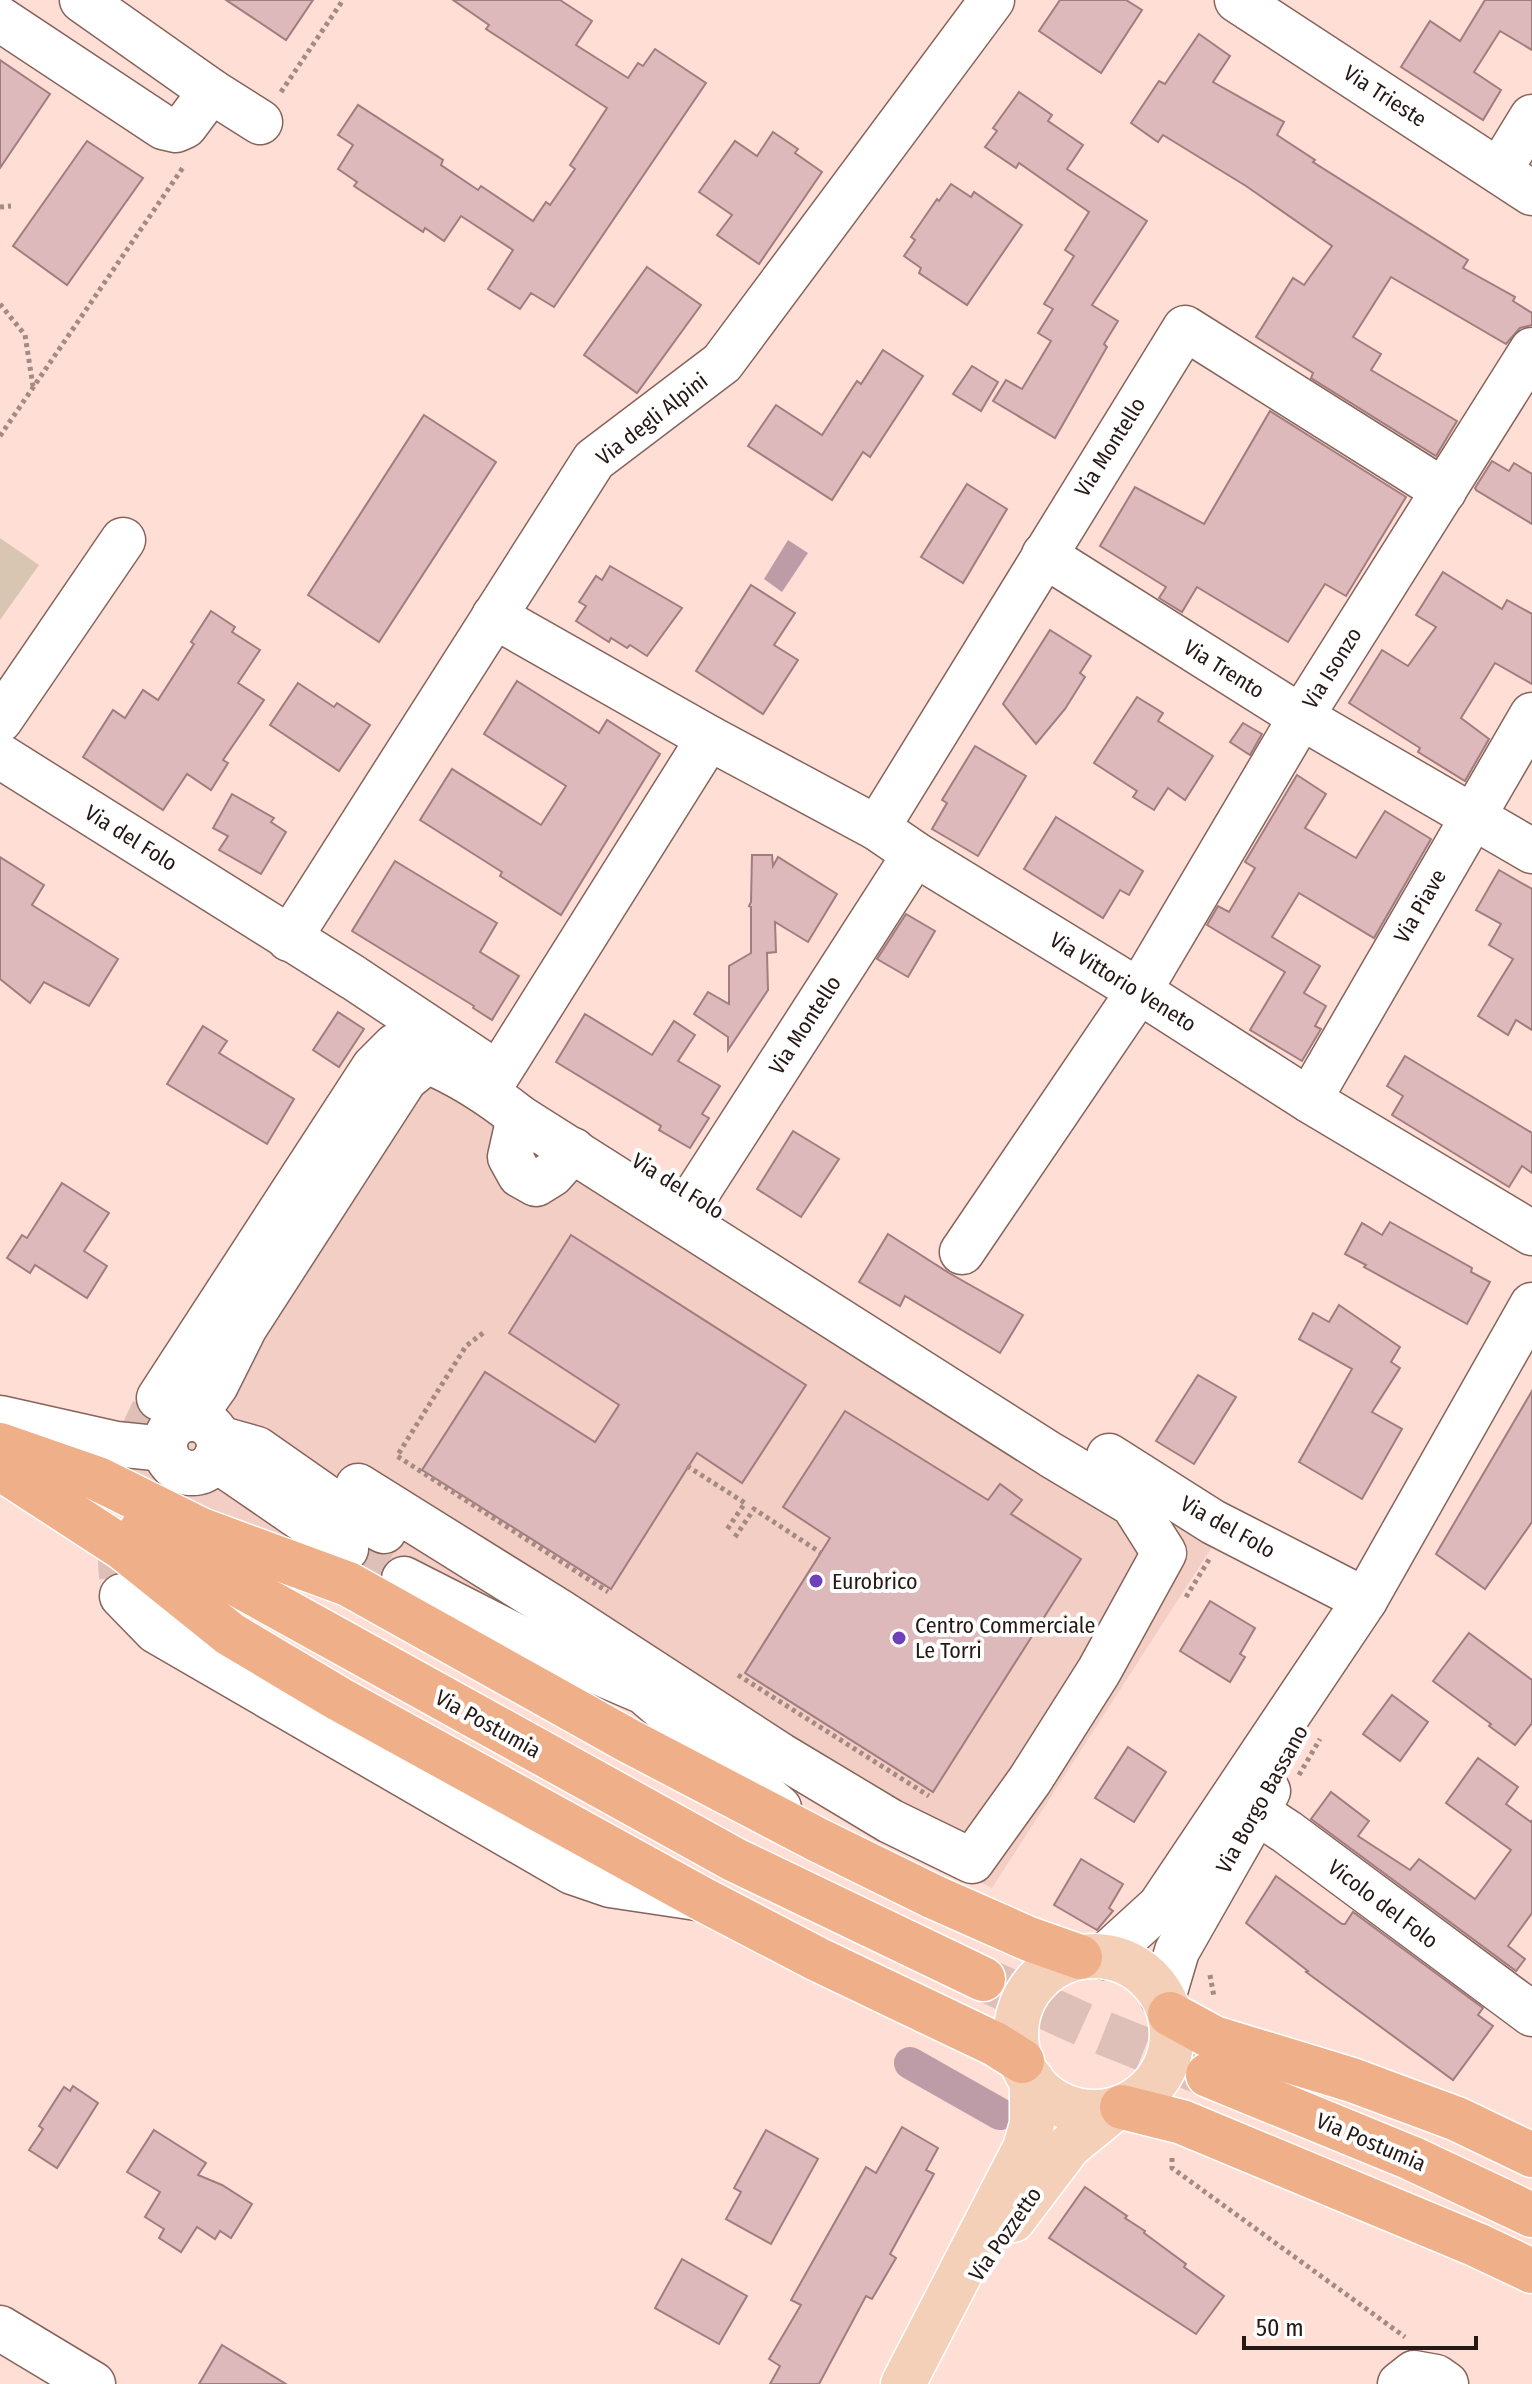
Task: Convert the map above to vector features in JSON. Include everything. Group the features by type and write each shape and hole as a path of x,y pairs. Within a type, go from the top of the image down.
{"highway":[{"path":"0,1445 98,1479 201,1530 348,1584 629,1741 818,1840 1029,1939 1092,1957"},
{"name":"Via Postumia","path":"0,1455 735,1860 983,1979"},
{"path":"0,1468 123,1548 230,1634 339,1699 702,1899 817,1959 995,2044 1027,2070"},
{"path":"1167,2006 1214,2038 1352,2080 1457,2119 1532,2155"},
{"name":"Via Postumia","path":"1208,2075 1411,2158 1532,2215"},
{"path":"1118,2108 1182,2122 1532,2271"}],"main road":[{"path":"1092,1957 1126,1963 1146,1975 1167,2006"},
{"name":"Via Borgo Bassano","path":"1027,2070 1016,2039 1026,1996 1040,1978 1059,1964 1092,1957"},
{"name":"Via Borgo Bassano","path":"1118,2108 1142,2096 1158,2079 1169,2059 1173,2037 1167,2006"},
{"path":"1027,2070 1044,2093 1059,2104 1085,2111 1118,2108"},
{"name":"Via Pozzetto","path":"907,2377 1025,2148 1032,2124 1027,2070"},
{"name":"Via Pozzetto","path":"907,2377 1033,2191 1069,2146 1118,2108"}],"street":[{"path":"82,0 260,122"},
{"name":"Via degli Alpini","path":"289,939 594,460 722,363 992,0"},
{"name":"Via Trieste","path":"1237,0 1515,182"},
{"path":"0,19 163,127 176,130 185,126 211,91"},
{"path":"1515,182 1532,117"},
{"name":"Via Montello","path":"877,828 1185,328 1444,491"},
{"name":"Via Isonzo","path":"962,1252 1139,991 1301,717 1532,350"},
{"path":"0,720 123,540"},
{"name":"Via Trento","path":"1044,555 1301,717 1532,851"},
{"name":"Via Vittorio Veneto","path":"494,616 709,738 877,828 1309,1100 1532,1233"},
{"name":"Via Piave","path":"1309,1100 1532,715"},
{"path":"498,1074 709,738"},
{"name":"Via del Folo","path":"0,756 498,1074 1213,1522 1365,1600"},
{"name":"Via Montello","path":"695,1196 915,854"},
{"path":"190,1433 245,1327 405,1079 427,1061 491,1095 519,1117 510,1157 520,1175 536,1184 552,1174 573,1150 1133,1504 1164,1553 1099,1671 1030,1780 972,1861 890,1821 780,1755 358,1486"},
{"name":"Via Borgo Bassano","path":"1167,2006 1177,1951 1245,1804 1532,1305"},
{"path":"0,1418 116,1444 190,1433 257,1449 347,1512 496,1588 554,1624 644,1692 818,1840"},
{"path":"190,1433 346,1549"},
{"path":"404,1579 530,1643 644,1692"},
{"path":"122,1596 156,1631 572,1872 610,1885 702,1899"},
{"name":"Via Borgo Bassano","path":"1092,1957 1160,1906 1245,1804"},
{"name":"Vicolo del Folo","path":"1245,1804 1532,2014"},
{"path":"0,2328 93,2384"}],"path":[{"path":"260,122 343,0"},
{"path":"0,436 192,154"},
{"path":"0,207 11,206"},
{"path":"0,304 25,335 33,387"},
{"path":"483,1333 466,1346 397,1456 608,1592"},
{"path":"687,1466 821,1553"},
{"path":"726,1531 745,1503"},
{"path":"735,1537 754,1509"},
{"path":"738,1675 932,1798"},
{"path":"1172,2153 1172,2168 1406,2338 1420,2380"}],"shaded area":[{"path":"0,538 39,565 0,620"},
{"path":"788,540 808,553 782,592 764,579"},
{"path":"414,1044 1214,1544 992,1888 342,1562 187,1507 119,1465"}],"building":[{"path":"226,0 313,0 286,40"},
{"path":"453,0 560,0 592,21 576,45 628,78 638,63 643,66 655,49 706,83 554,307 531,293 520,309 488,289 513,250 461,216 444,241 425,228 423,232 354,186 357,182 338,169 353,145 338,135 358,105 443,160 441,165 478,190 481,186 533,221 546,202 550,205 575,169 570,165 607,108 486,29 489,25"},
{"path":"1060,0 1126,0 1142,10 1101,73 1039,31"},
{"path":"1485,0 1532,0 1532,50 1500,31 1474,72 1501,90 1483,120 1401,67 1430,21 1460,41"},
{"path":"1199,34 1230,56 1213,82 1284,122 1277,135 1315,160 1313,162 1468,260 1463,268 1515,297 1513,301 1532,313 1532,325 1520,328 1506,344 1391,277 1353,337 1381,354 1371,370 1457,421 1436,456 1311,378 1313,373 1256,337 1293,278 1304,285 1332,246 1246,186 1163,135 1158,142 1131,123 1159,81 1165,84"},
{"path":"0,60 50,94 0,168"},
{"path":"1019,92 1052,115 1048,121 1083,145 1067,169 1147,221 1092,305 1118,321 1104,344 1107,347 1055,438 993,401 1006,380 1022,389 1051,341 1038,333 1053,309 1044,304 1074,256 1065,250 1089,212 1019,163 1016,168 985,147 997,131 993,128"},
{"path":"773,132 798,149 795,153 822,172 759,264 717,235 732,215 699,192 735,141 757,156"},
{"path":"87,141 143,178 67,285 13,246"},
{"path":"951,184 971,197 974,192 1022,225 967,305 919,273 921,268 904,256 915,240 911,237"},
{"path":"647,267 701,305 637,393 584,355"},
{"path":"883,350 923,376 870,457 863,452 832,500 748,446 776,405 822,435 857,381 861,384"},
{"path":"972,366 998,382 981,411 953,394"},
{"path":"1270,411 1406,497 1346,596 1325,584 1288,642 1197,587 1182,612 1159,598 1166,587 1100,546 1135,487 1204,524"},
{"path":"424,415 496,462 379,642 308,595"},
{"path":"1492,461 1509,471 1514,463 1532,474 1532,524 1476,490"},
{"path":"967,484 1007,509 963,583 921,557"},
{"path":"610,566 682,608 647,656 611,638 609,642 576,621 586,606 579,602 596,576 602,580"},
{"path":"1443,572 1502,609 1507,600 1532,614 1532,684 1495,663 1461,718 1489,739 1465,781 1349,703 1382,650 1408,666 1436,627 1416,615"},
{"path":"751,585 795,613 774,645 798,660 763,714 696,671"},
{"path":"211,611 235,627 232,632 260,650 238,683 264,700 223,760 228,763 211,790 187,774 163,810 83,757 113,710 125,718 143,690 158,700"},
{"path":"1050,630 1091,656 1080,673 1085,677 1065,709 1036,744 1003,704"},
{"path":"517,681 599,733 607,720 660,754 561,915 500,876 502,872 420,820 452,769 541,825 566,786 484,734"},
{"path":"298,683 334,707 337,703 370,725 339,771 270,725"},
{"path":"1137,697 1163,713 1158,721 1213,756 1185,800 1168,788 1154,810 1133,797 1137,791 1094,763"},
{"path":"1243,723 1262,734 1250,755 1230,742"},
{"path":"975,746 1026,776 978,856 932,829 947,803 942,800"},
{"path":"1297,775 1326,794 1305,828 1356,858 1385,811 1431,839 1374,938 1299,893 1272,937 1320,966 1304,993 1326,1006 1315,1026 1321,1029 1302,1061 1250,1030 1285,972 1207,925 1218,906 1229,912 1255,868 1245,862"},
{"path":"232,794 274,818 271,822 286,832 261,874 219,850 228,836 213,828"},
{"path":"1056,817 1143,871 1129,895 1120,890 1103,918 1024,869"},
{"path":"752,855 772,855 773,866 778,857 837,894 808,942 775,922 776,952 767,953 768,990 728,1050 728,1037 694,1014 708,992 729,1004 729,966 751,953 749,906"},
{"path":"0,857 44,885 32,905 118,959 89,1006 44,982 30,1003 0,979"},
{"path":"395,861 497,923 480,952 519,976 492,1020 352,931"},
{"path":"1499,870 1532,889 1532,1030 1516,1020 1508,1035 1478,1016 1513,959 1489,945 1501,924 1476,910"},
{"path":"906,914 935,931 908,977 877,959"},
{"path":"338,1012 364,1029 339,1067 313,1050"},
{"path":"585,1014 652,1055 674,1021 695,1035 678,1061 720,1086 702,1114 709,1118 690,1148 659,1130 661,1126 556,1062"},
{"path":"203,1026 227,1041 219,1053 294,1099 267,1144 167,1084"},
{"path":"1405,1056 1532,1133 1532,1173 1522,1166 1509,1187 1392,1115 1403,1096 1387,1086"},
{"path":"793,1131 839,1159 801,1217 757,1189"},
{"path":"62,1183 109,1213 84,1251 107,1266 87,1298 35,1265 30,1273 7,1258 22,1235 27,1238"},
{"path":"1390,1222 1472,1268 1471,1272 1490,1282 1467,1324 1345,1254 1362,1223 1382,1235"},
{"path":"888,1234 1023,1315 1000,1353 905,1296 900,1306 859,1282"},
{"path":"571,1235 806,1385 742,1483 697,1453 611,1589 422,1470 485,1372 595,1442 619,1405 509,1333"},
{"path":"1339,1305 1400,1347 1391,1362 1400,1368 1372,1412 1402,1429 1362,1499 1299,1462 1352,1369 1299,1339 1313,1313 1329,1322"},
{"path":"1198,1375 1236,1397 1194,1464 1156,1441"},
{"path":"1532,1391 1532,1522 1485,1589 1436,1554"},
{"path":"845,1411 988,1500 1000,1484 1022,1500 1011,1514 1081,1559 933,1792 745,1673 830,1538 783,1507"},
{"path":"1210,1601 1255,1628 1240,1654 1245,1657 1230,1682 1180,1651"},
{"path":"1469,1633 1532,1680 1532,1723 1515,1745 1433,1681"},
{"path":"1392,1695 1428,1722 1400,1761 1363,1734"},
{"path":"1128,1747 1166,1772 1134,1822 1095,1798"},
{"path":"1478,1758 1518,1787 1506,1804 1532,1820 1532,1913 1508,1946 1525,1959 1516,1971 1311,1819 1331,1792 1369,1821 1358,1836 1410,1870 1419,1859 1475,1899 1511,1850 1446,1803"},
{"path":"1081,1859 1123,1884 1109,1908 1113,1911 1097,1930 1054,1905"},
{"path":"1276,1876 1342,1924 1353,1912 1483,2008 1478,2015 1493,2026 1453,2080 1306,1972 1246,1923"},
{"path":"73,2086 98,2103 57,2168 29,2150 43,2129 39,2126 64,2087 70,2091"},
{"path":"902,2127 938,2148 926,2170 934,2174 890,2254 896,2258 872,2299 866,2296 819,2384 770,2384 780,2366 769,2359 801,2305 791,2300 866,2167 876,2173"},
{"path":"154,2130 206,2163 198,2175 222,2185 252,2204 231,2238 220,2231 215,2239 197,2227 181,2252 159,2238 164,2229 145,2217 160,2192 127,2172"},
{"path":"766,2130 818,2159 771,2244 726,2219 741,2192 734,2188"},
{"path":"1085,2187 1127,2216 1125,2218 1186,2264 1184,2267 1224,2296 1196,2334 1049,2238"},
{"path":"682,2259 747,2296 719,2344 655,2308"},
{"path":"222,2345 286,2384 199,2384"}],"waterway":[{"path":"910,2063 1000,2114"}],"tunnel":[{"path":"121,1578 116,1488 159,1398"},
{"path":"346,1549 404,1579"},
{"path":"983,1979 1091,2028 1208,2075"}],"place":[{"name":"Eurobrico","path":"816,1581"},
{"name":"Centro Commerciale Le Torri","path":"899,1638"}]}
